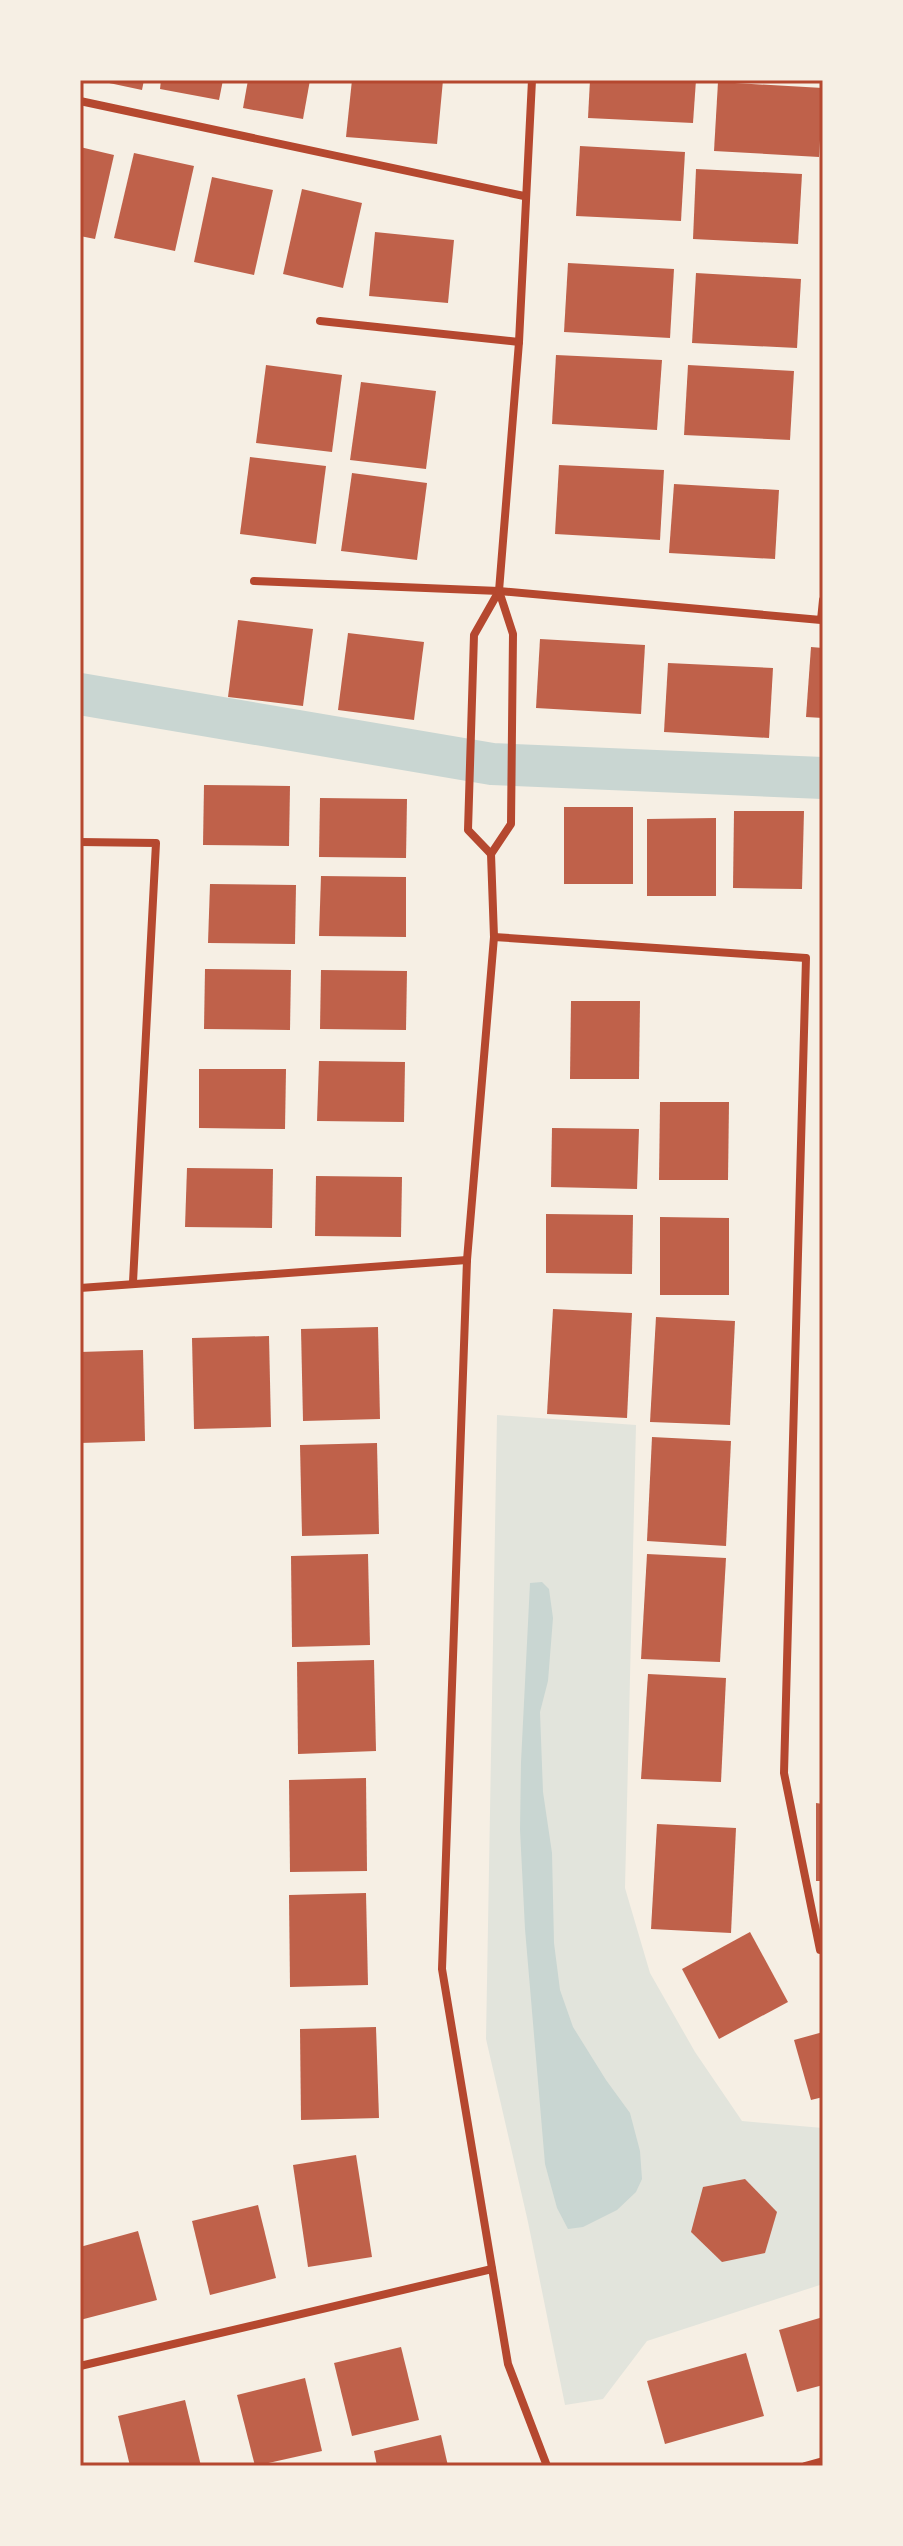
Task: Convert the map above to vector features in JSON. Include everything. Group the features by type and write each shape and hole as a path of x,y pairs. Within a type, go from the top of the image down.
{"street":[{"path":"532,80 519,342 499,591 513,634 511,824 491,854 494,937 467,1260 442,1969 508,2364 547,2466"},
{"path":"80,101 524,196"},
{"path":"320,321 519,342"},
{"path":"254,581 499,591 821,620 823,600"},
{"path":"491,854 468,830 474,635 499,591"},
{"path":"80,842 156,843 133,1282"},
{"path":"494,937 806,958 784,1773 820,1950 823,1950"},
{"path":"80,1288 467,1260"},
{"path":"80,2366 492,2269"},
{"path":"805,2466 823,2461"}],"shaded area":[{"path":"497,1415 636,1425 625,1888 650,1973 695,2052 742,2121 823,2128 823,2284 647,2341 603,2399 565,2405 528,2222 486,2039"},
{"path":"542,1582 549,1589 553,1618 548,1681 540,1712 543,1792 552,1853 554,1943 560,1990 573,2027 630,2113 640,2151 642,2179 636,2192 617,2210 583,2227 568,2229 557,2208 545,2164 525,1929 520,1830 530,1583"}],"building":[{"path":"95,80 144,80 142,90"},
{"path":"161,80 223,80 219,100 160,89"},
{"path":"248,80 310,80 303,119 243,108"},
{"path":"352,80 443,80 437,144 346,137"},
{"path":"590,80 696,80 693,123 588,118"},
{"path":"718,82 823,88 819,157 714,151"},
{"path":"580,146 685,152 681,221 576,216"},
{"path":"80,147 114,155 95,239 80,236"},
{"path":"134,153 194,166 175,251 114,238"},
{"path":"696,169 802,174 798,244 693,239"},
{"path":"212,177 273,190 254,275 194,262"},
{"path":"302,189 362,203 343,288 283,274"},
{"path":"375,232 454,240 448,303 369,296"},
{"path":"568,263 674,269 670,338 564,332"},
{"path":"696,273 801,279 797,348 692,343"},
{"path":"556,355 662,360 657,430 552,424"},
{"path":"266,365 342,375 332,452 256,443"},
{"path":"688,365 794,371 790,440 684,435"},
{"path":"361,382 436,391 426,469 350,460"},
{"path":"250,457 326,466 316,544 240,534"},
{"path":"559,465 664,470 660,540 555,534"},
{"path":"352,473 427,483 417,560 341,551"},
{"path":"674,484 779,490 775,559 669,553"},
{"path":"238,620 313,629 303,706 228,697"},
{"path":"348,633 424,642 414,720 338,710"},
{"path":"540,639 645,645 641,714 536,708"},
{"path":"811,647 823,648 823,718 806,717"},
{"path":"668,663 773,668 769,738 664,732"},
{"path":"204,785 290,786 289,846 203,845"},
{"path":"320,798 407,799 406,858 319,857"},
{"path":"564,807 633,807 633,884 564,884"},
{"path":"734,811 804,811 802,889 733,888"},
{"path":"716,818 716,896 647,896 647,819"},
{"path":"321,876 406,877 406,937 319,936"},
{"path":"210,884 296,885 295,944 208,943"},
{"path":"205,969 291,970 290,1030 204,1029"},
{"path":"321,970 407,971 406,1030 320,1029"},
{"path":"571,1001 640,1001 639,1079 570,1079"},
{"path":"319,1061 405,1062 404,1122 317,1121"},
{"path":"199,1069 286,1069 285,1129 199,1128"},
{"path":"660,1102 729,1102 728,1180 659,1180"},
{"path":"552,1128 639,1129 637,1189 551,1187"},
{"path":"187,1168 273,1169 272,1228 185,1227"},
{"path":"316,1176 402,1177 401,1237 315,1236"},
{"path":"546,1214 633,1215 632,1274 546,1273"},
{"path":"660,1217 729,1218 729,1295 660,1295"},
{"path":"553,1309 632,1313 627,1418 547,1414"},
{"path":"656,1317 735,1321 730,1425 650,1422"},
{"path":"378,1327 380,1419 303,1421 301,1329"},
{"path":"269,1336 271,1427 194,1429 192,1338"},
{"path":"143,1350 145,1441 80,1443 80,1352"},
{"path":"652,1437 731,1441 726,1546 647,1541"},
{"path":"377,1443 379,1534 302,1536 300,1445"},
{"path":"368,1554 370,1645 292,1647 291,1556"},
{"path":"647,1554 726,1558 720,1662 641,1659"},
{"path":"374,1660 376,1751 298,1754 297,1662"},
{"path":"648,1674 726,1678 721,1782 641,1779"},
{"path":"366,1778 367,1871 290,1872 289,1780"},
{"path":"816,1803 823,1804 823,1881 816,1881"},
{"path":"657,1824 736,1828 731,1933 651,1929"},
{"path":"366,1893 368,1985 290,1987 289,1895"},
{"path":"750,1932 788,2002 719,2039 682,1969"},
{"path":"376,2027 379,2118 301,2120 300,2029"},
{"path":"823,2032 823,2097 811,2100 794,2040"},
{"path":"356,2155 372,2257 308,2267 293,2165"},
{"path":"745,2179 777,2212 765,2253 722,2262 691,2232 703,2187"},
{"path":"258,2205 276,2278 210,2295 192,2221"},
{"path":"138,2231 157,2300 80,2320 80,2247"},
{"path":"823,2317 823,2385 797,2392 779,2330"},
{"path":"401,2347 419,2420 352,2436 334,2363"},
{"path":"746,2353 764,2416 665,2444 647,2381"},
{"path":"305,2378 322,2451 255,2466 237,2395"},
{"path":"185,2400 201,2466 130,2466 118,2416"},
{"path":"441,2435 448,2466 377,2466 374,2451"}],"waterway":[{"path":"80,694 492,764 823,778"}]}
